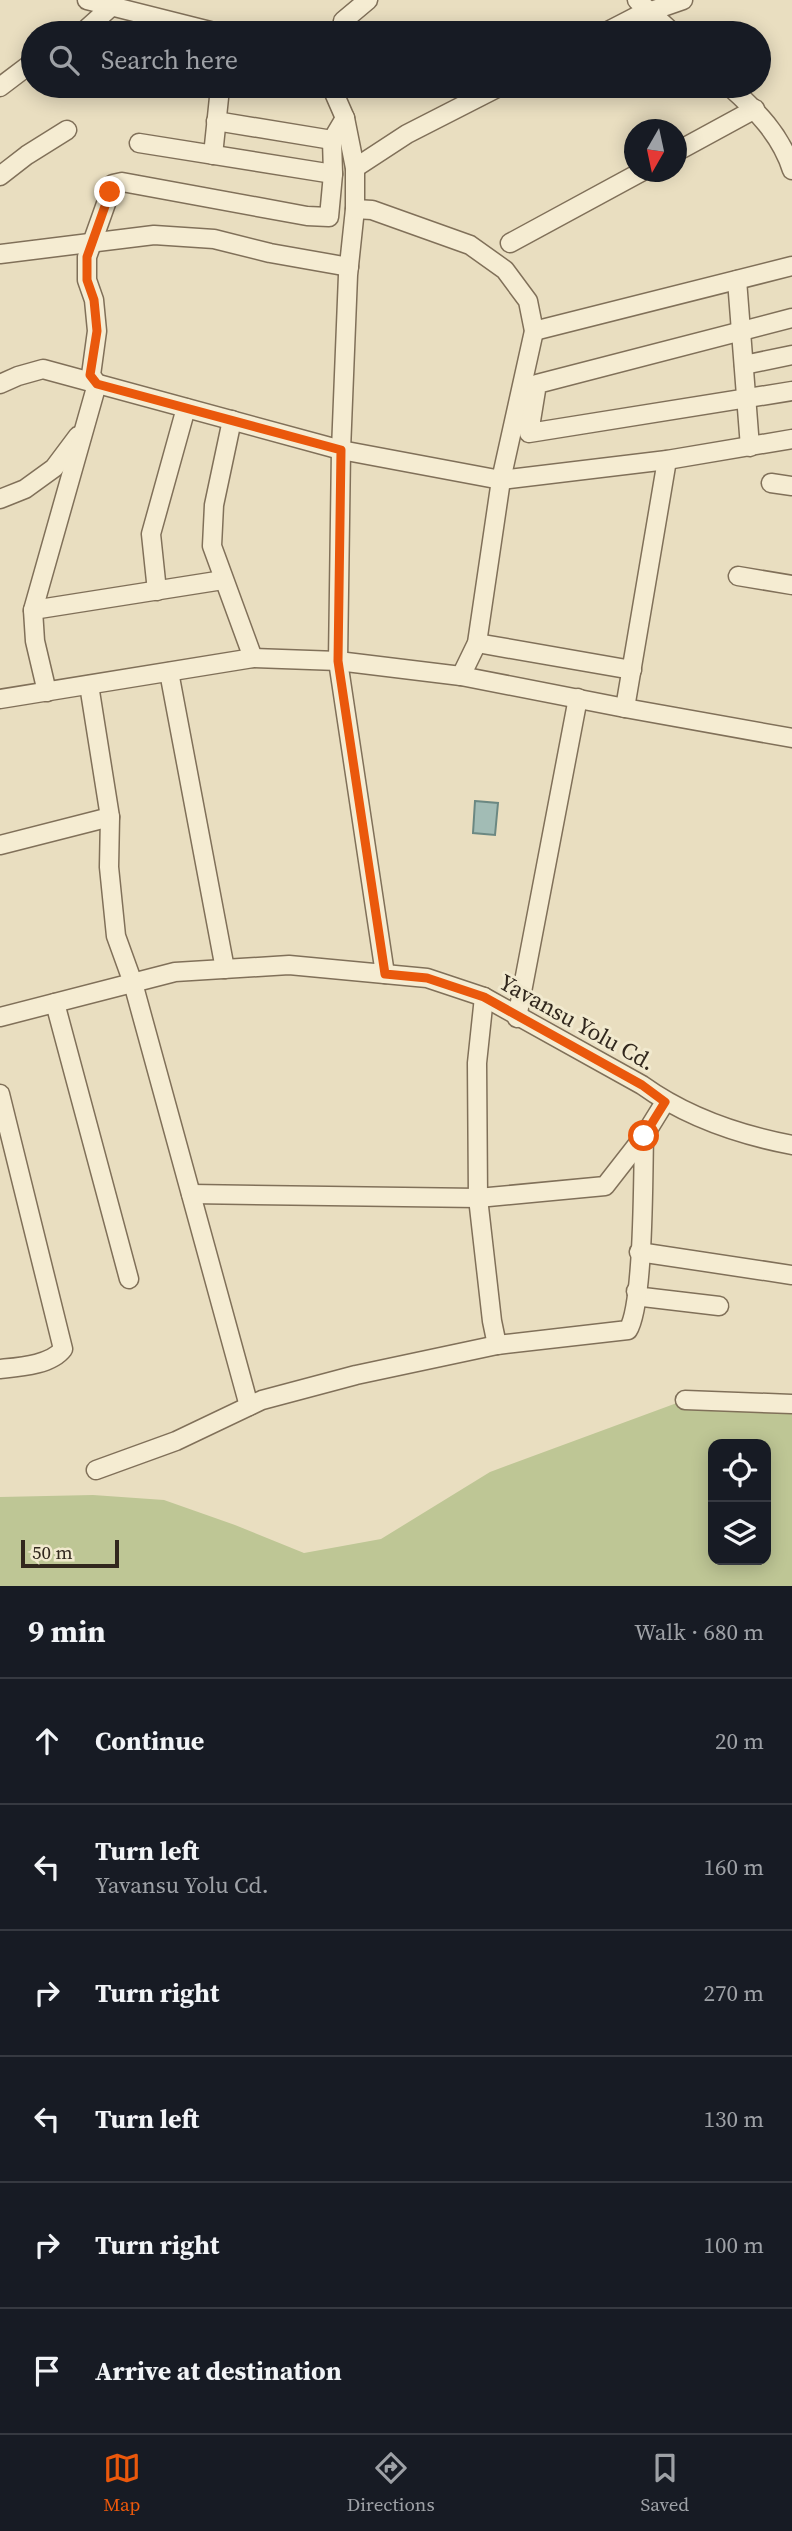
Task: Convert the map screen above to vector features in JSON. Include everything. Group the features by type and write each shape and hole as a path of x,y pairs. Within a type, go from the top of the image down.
{"street":[{"path":"87,0 173,21"},
{"path":"343,21 368,0"},
{"path":"621,21 643,6 683,0"},
{"path":"95,21 113,5"},
{"path":"643,6 660,21"},
{"path":"0,87 21,71"},
{"path":"213,155 219,98"},
{"path":"336,98 345,118 355,168 341,450 338,661 385,974"},
{"path":"355,168 407,134 478,98"},
{"path":"743,98 755,109 787,153 792,170"},
{"path":"687,146 755,109"},
{"path":"97,384 90,375 97,331 94,300 87,280 87,257 113,184 122,182 307,216 328,216 333,174 332,140 345,118"},
{"path":"216,121 332,140"},
{"path":"0,176 66,130"},
{"path":"139,143 333,174"},
{"path":"510,243 624,181"},
{"path":"355,209 372,210 471,245 505,270 528,301 534,331 501,480 477,643 461,676"},
{"path":"0,254 154,235 214,239 270,253 349,267"},
{"path":"534,331 792,266"},
{"path":"737,280 750,447"},
{"path":"792,318 537,384 529,433 792,391"},
{"path":"744,365 792,355"},
{"path":"0,384 43,369 341,450 501,480 667,460 792,439"},
{"path":"47,692 36,641 33,610 97,384"},
{"path":"157,591 151,534 186,408"},
{"path":"232,420 214,505 212,546 253,658"},
{"path":"0,499 25,489 54,468 85,428"},
{"path":"625,708 667,460"},
{"path":"771,483 792,486"},
{"path":"738,576 792,585"},
{"path":"33,610 223,580"},
{"path":"477,643 632,670"},
{"path":"0,699 253,658 338,661 461,676 792,738"},
{"path":"169,672 225,969"},
{"path":"89,685 110,817 109,867 116,936 133,983 249,1406"},
{"path":"517,1017 578,698"},
{"path":"0,845 110,817"},
{"name":"Yavansu Yolu Cd.","path":"0,1017 176,972 289,965 427,978 484,997 642,1085 665,1102 753,1137 792,1145"},
{"path":"484,997 477,1063 478,1198 497,1345"},
{"path":"55,1003 129,1279"},
{"path":"0,1094 63,1349 58,1356 0,1369"},
{"path":"191,1194 478,1198 605,1186 644,1136 665,1102"},
{"path":"96,1470 176,1441 262,1400 356,1375 497,1345 628,1330 632,1323 636,1291 644,1136"},
{"path":"639,1252 792,1275"},
{"path":"636,1291 643,1297 719,1306"},
{"path":"685,1400 792,1404"}],"green space":[{"path":"685,1400 792,1404 792,1586 0,1586 0,1497 93,1495 164,1500 304,1553 381,1539 490,1472"}],"water":[{"path":"475,801 498,803 495,835 473,833"}],"route":[{"path":"110,192 87,257 87,280 94,300 97,331 90,375 97,384 341,450 338,661 385,974 427,978 484,997 642,1085 665,1102 644,1136"}]}
